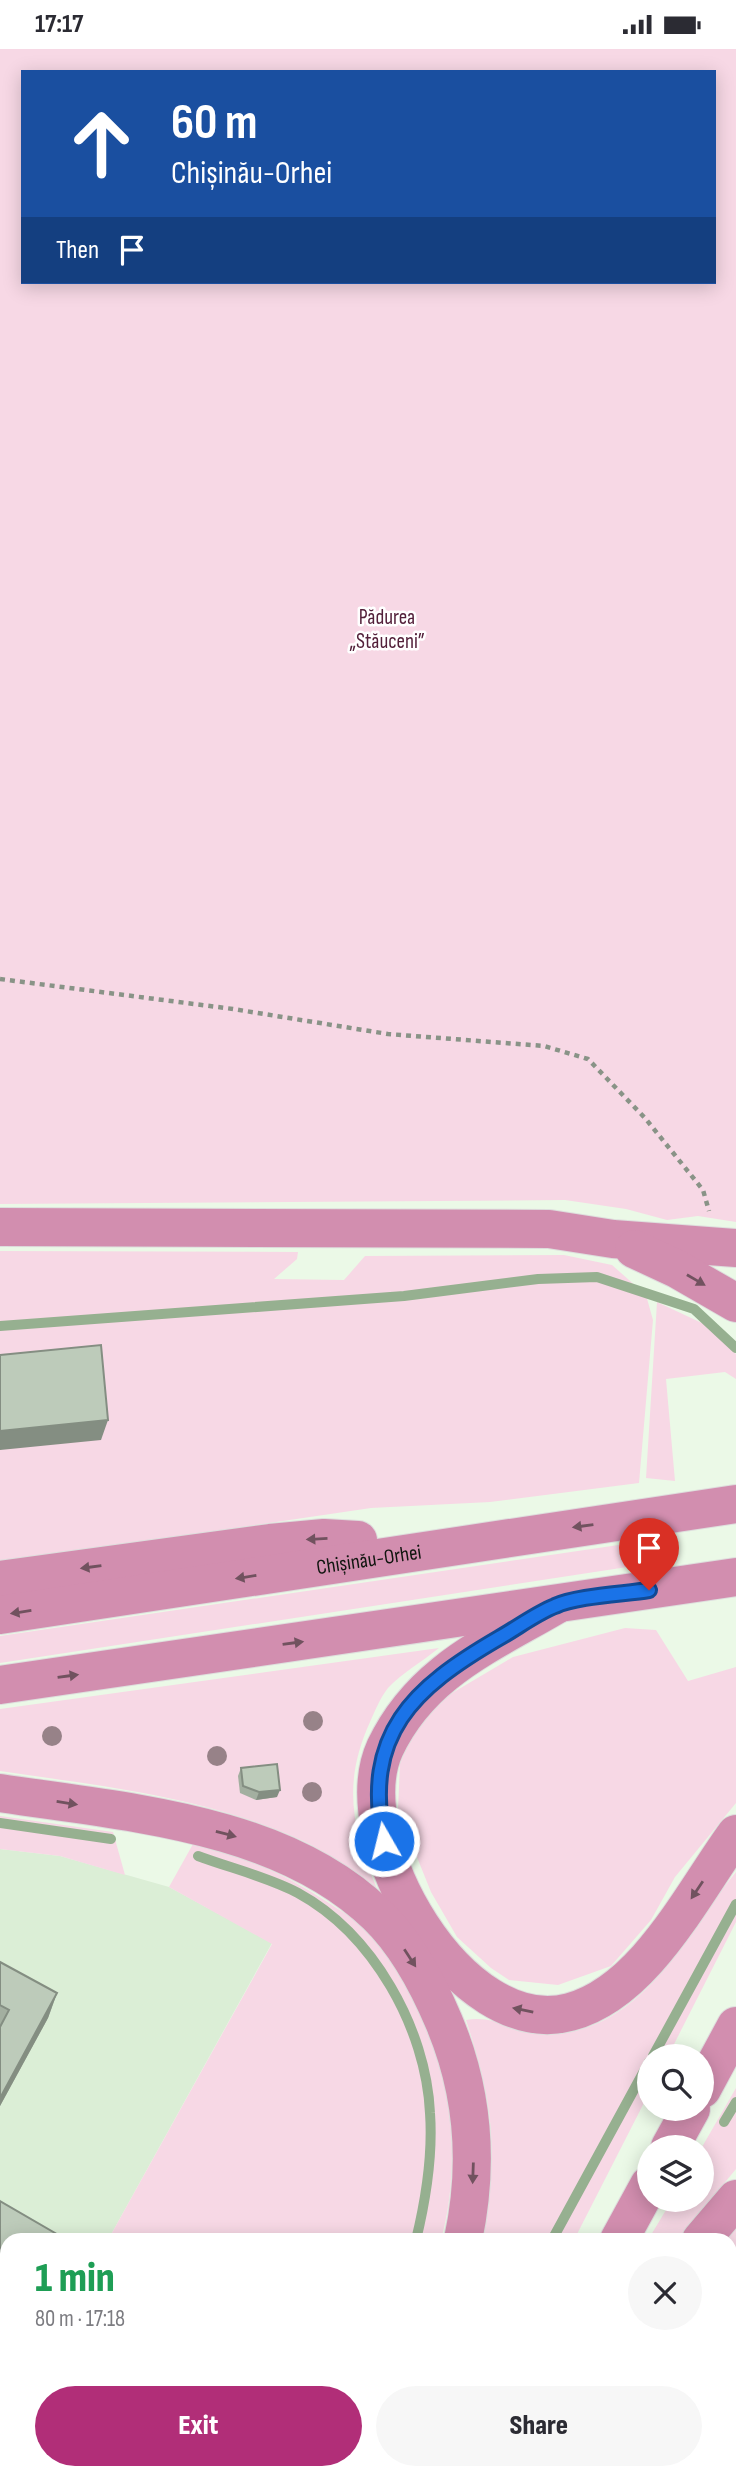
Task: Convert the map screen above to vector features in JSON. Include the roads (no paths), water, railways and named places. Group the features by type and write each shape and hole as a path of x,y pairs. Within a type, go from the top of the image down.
{"highway":[{"path":"0,1227 549,1229 613,1239 727,1248"},
{"path":"613,1239 677,1269 736,1303"},
{"name":"Chișinău-Orhei","path":"0,1615 458,1543 736,1503"},
{"path":"0,1580 310,1539 458,1543"},
{"path":"0,1685 736,1577"},
{"path":"556,1605 431,1681 398,1724 384,1751 377,1785 387,1858 414,1918 431,1941 478,1988 513,2008 568,2013 619,1987 651,1954 736,1834"},
{"path":"0,1793 176,1821 243,1839 288,1857 345,1889 378,1915 410,1955 435,2001 455,2048 466,2090 473,2138 473,2178 464,2233"},
{"path":"714,2067 736,2026"},
{"path":"707,2233 736,2199"},
{"path":"623,2233 637,2207"}],"waterway":[{"path":"0,1326 404,1296 538,1279 597,1277 694,1309 736,1348"},
{"path":"0,1823 111,1839"},
{"path":"198,1856 286,1887 325,1911 350,1933 372,1958 391,1987 418,2049 430,2113 428,2177 418,2233"},
{"path":"660,2044 736,1904"},
{"path":"556,2233 637,2084"},
{"path":"724,2122 736,2102"}],"park label":[{"name":"Pădurea „Stăuceni”","path":"387,629"}]}
